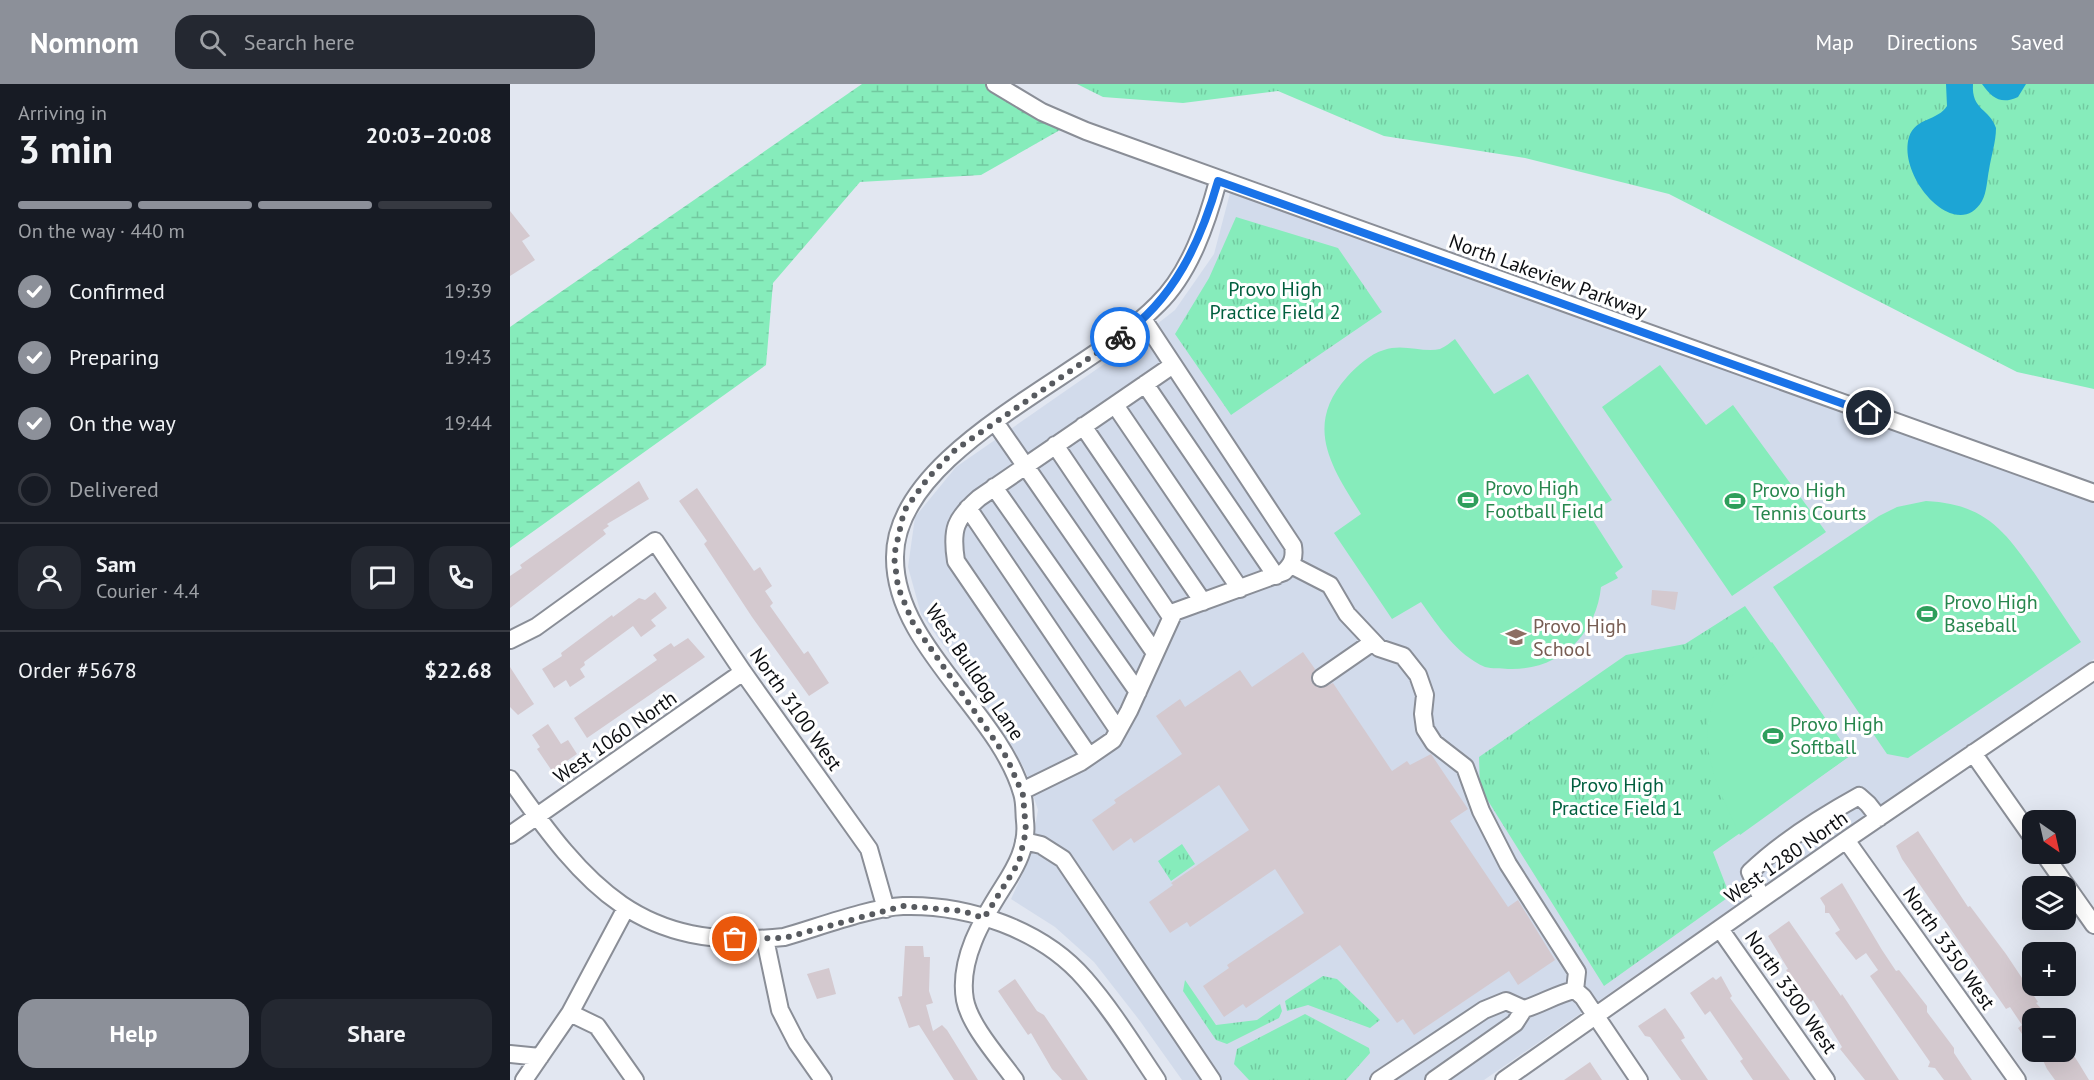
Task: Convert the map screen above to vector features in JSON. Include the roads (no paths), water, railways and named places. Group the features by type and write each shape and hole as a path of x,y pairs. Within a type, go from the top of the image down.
{"street":[{"name":"North Lakeview Parkway","path":"995,84 1064,122 1218,181 2094,493"},
{"name":"West Bulldog Lane","path":"984,918 1019,862 1026,831 1022,791 1007,758 913,623 898,587 894,556 904,511 928,478 955,450 1143,319 1161,302 1182,271 1208,219 1218,181"},
{"path":"1022,791 1089,756 1113,740 1138,692 1174,612 1276,576 1291,565 1295,554 1293,546 1143,319"},
{"path":"1089,756 956,561 954,531 968,508 994,487 1173,365"},
{"path":"1145,384 1276,576"},
{"path":"1114,405 1240,589"},
{"path":"995,422 1155,653"},
{"path":"1083,426 1203,602"},
{"path":"1055,445 1171,617"},
{"path":"994,487 1138,692"},
{"path":"968,508 1118,730"},
{"name":"North 3100 West","path":"510,640 536,627 655,541 743,672 869,849 886,909"},
{"path":"1291,565 1330,585 1347,614 1373,642 1379,648 1402,656 1418,675 1425,695 1423,714 1425,729 1434,743 1465,767 1481,811 1508,864 1577,972 1575,990 1596,1016 1639,1080"},
{"path":"1321,678 1373,642"},
{"name":"West 1280 North","path":"1504,1080 1846,840 2094,671"},
{"name":"West 1060 North","path":"510,835 743,672"},
{"path":"1973,753 2022,823"},
{"path":"510,779 567,856 596,886 626,908 655,925 716,939 784,938 903,906 962,911 1018,930 1052,949 1084,978 1157,1080"},
{"path":"1762,899 1750,872 1762,860 1859,796 1879,818"},
{"name":"North 3350 West","path":"1846,840 2017,1080"},
{"path":"1024,841 1041,845 1064,859 1212,1080"},
{"path":"2051,864 2094,925"},
{"path":"524,1080 570,1013 626,908"},
{"path":"984,918 974,938 965,970 965,1002 980,1031 1015,1080"},
{"name":"North 3300 West","path":"1720,929 1826,1080"},
{"path":"765,939 780,1010 797,1043 823,1080"},
{"path":"1434,1080 1515,1023 1524,1009 1544,1003 1559,993 1575,990"},
{"path":"1379,1080 1484,1010 1506,1001 1524,1009"},
{"path":"570,1013 597,1026 634,1080"},
{"path":"510,1054 540,1058"}],"water":[{"path":"1946,84 1973,84 1975,99 1996,128 1984,197 1971,212 1958,215 1945,210 1920,187 1912,170 1908,153 1909,137 1912,131 1947,106"},
{"path":"1982,84 2026,84 2018,97 2002,100 1989,93"}],"place":[{"name":"Provo High Football Field","path":"1468,500"},
{"name":"Provo High Tennis Courts","path":"1735,501"},
{"name":"Provo High Baseball","path":"1927,614"},
{"name":"Provo High School","path":"1516,637"},
{"name":"Provo High Softball","path":"1773,736"}],"park label":[{"name":"Provo High Practice Field 2","path":"1275,300"},
{"name":"Provo High Practice Field 1","path":"1617,796"}]}
